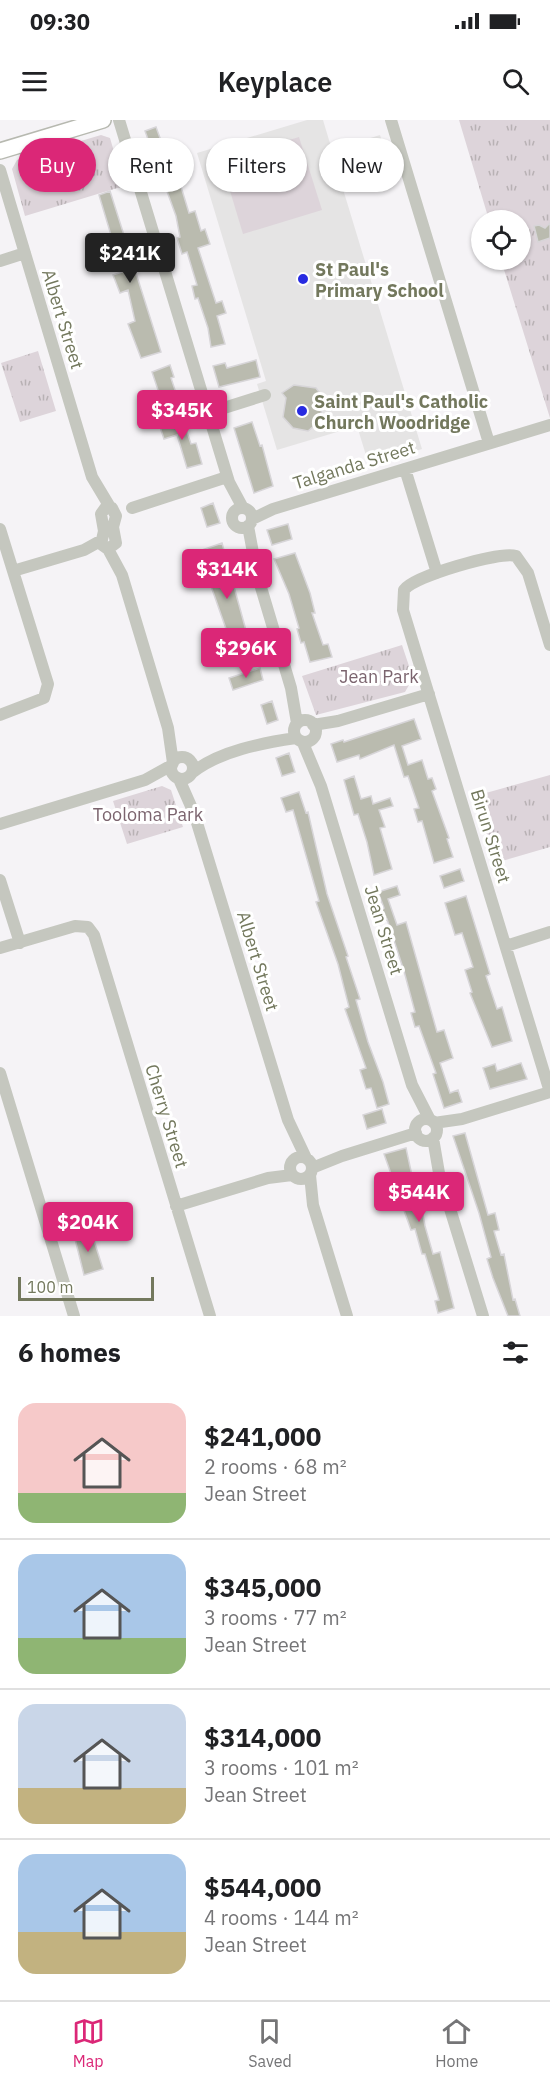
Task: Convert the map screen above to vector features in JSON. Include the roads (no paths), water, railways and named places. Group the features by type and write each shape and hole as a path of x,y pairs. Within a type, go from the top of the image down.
{"main road":[{"path":"0,151 103,120"}],"street":[{"name":"Jean Street","path":"119,120 228,480 244,517 257,574 291,688 297,694 305,732 321,786 483,1316"},
{"path":"391,120 489,443"},
{"name":"Albert Street","path":"0,171 92,477 110,511 113,527 107,544 122,575 347,1316"},
{"path":"0,261 25,253"},
{"path":"208,413 265,395"},
{"name":"Talganda Street","path":"244,517 550,425"},
{"path":"405,469 437,573 506,554 520,560 528,573 550,645"},
{"path":"110,511 133,508 228,480"},
{"path":"0,530 48,684 44,698 0,715"},
{"path":"13,571 107,544"},
{"name":"Birun Street","path":"437,573 413,581 404,590 401,602 550,1092"},
{"path":"0,824 429,693"},
{"path":"0,880 20,943 0,948"},
{"name":"Cherry Street","path":"20,943 75,926 88,927 94,935 210,1316"},
{"path":"506,946 550,932"},
{"path":"0,1073 74,1316"},
{"path":"176,1206 550,1092"}],"place":[{"name":"St Paul's Primary School","path":"303,279"},
{"name":"Saint Paul's Catholic Church Woodridge","path":"302,411"}],"park label":[{"name":"Jean Park","path":"379,676"},
{"name":"Tooloma Park","path":"148,814"}]}
